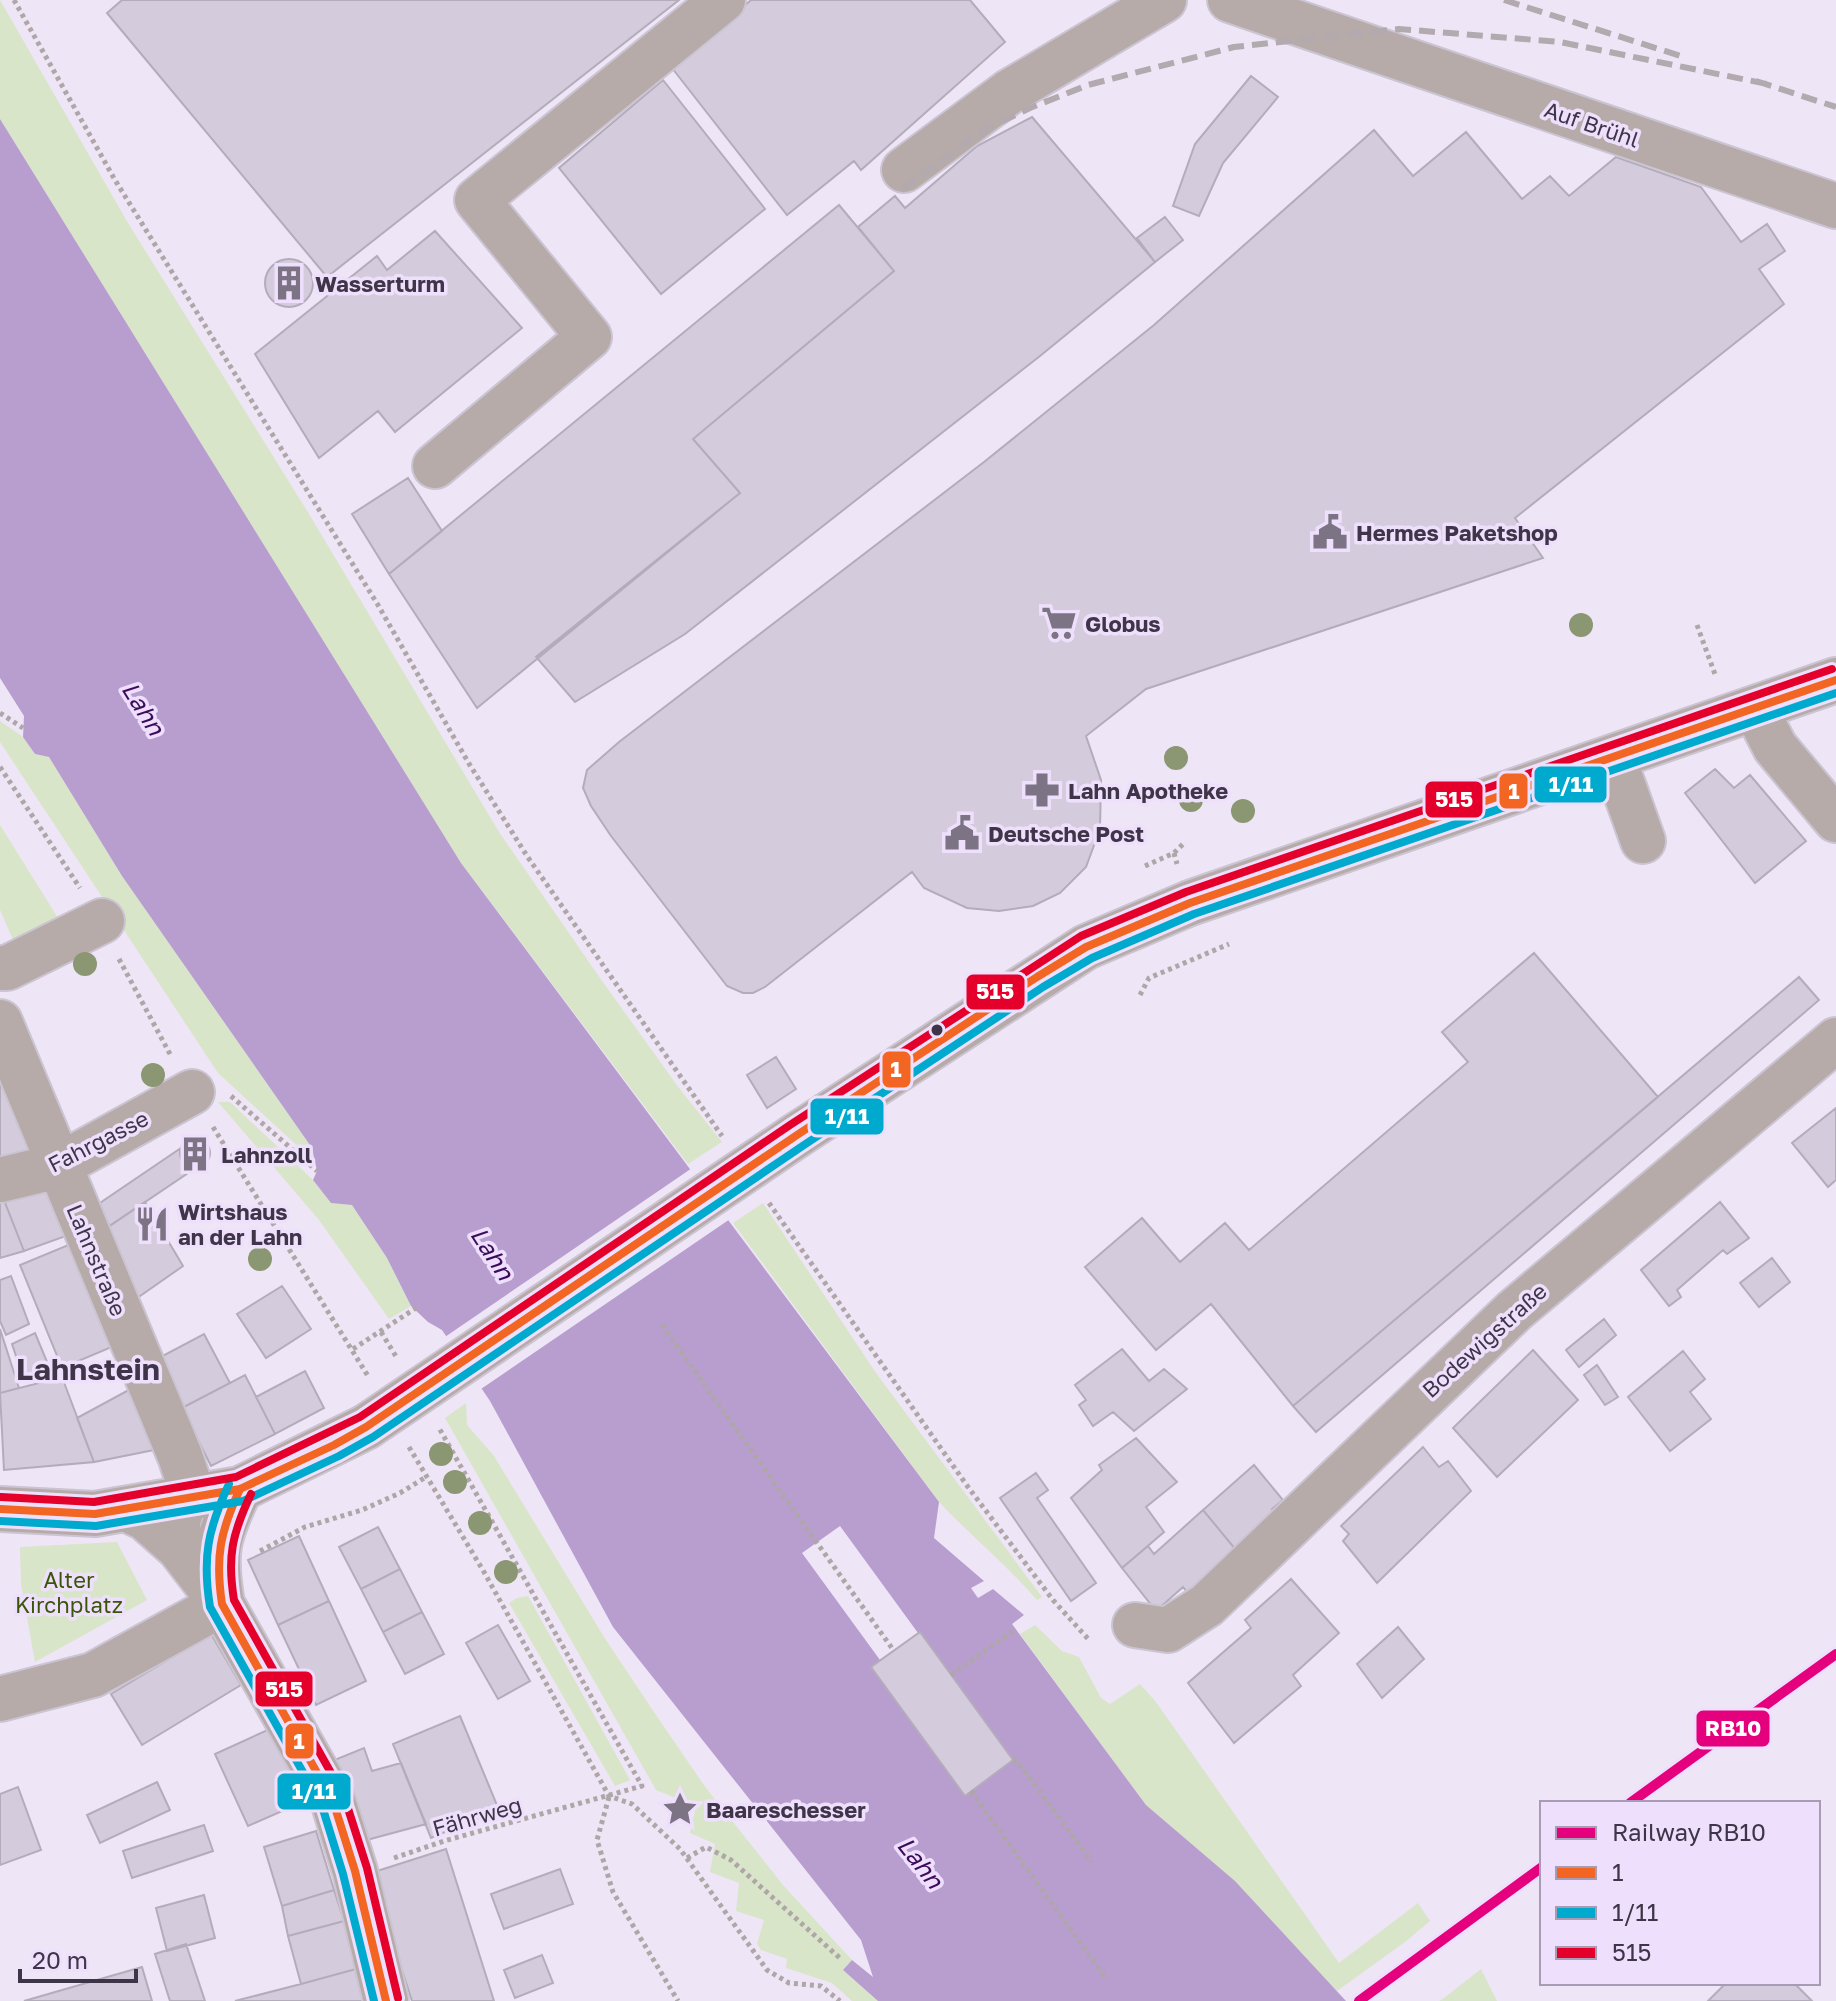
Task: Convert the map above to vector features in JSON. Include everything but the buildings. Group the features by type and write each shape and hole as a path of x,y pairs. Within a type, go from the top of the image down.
{"street":[{"path":"435,466 589,337 477,200 723,0"},
{"path":"904,170 1009,92 1165,0 1277,37 1338,47"},
{"path":"1230,0 1338,47"},
{"name":"Auf Brühl","path":"1338,47 1836,206"},
{"path":"0,1509 95,1514 240,1489 382,1418 797,1135 1086,947 1190,903 1836,680"},
{"path":"1743,712 1836,820"},
{"path":"1613,757 1643,841"},
{"path":"0,968 7,968 102,921"},
{"name":"Lahnstraße","path":"0,1022 180,1456 187,1477 185,1499 178,1521 199,1546"},
{"name":"Bodewigstraße","path":"1135,1625 1168,1630 1207,1605 1514,1311 1836,1040"},
{"name":"Fahrgasse","path":"0,1180 58,1166 196,1098"},
{"path":"199,1546 224,1525 240,1489"},
{"path":"128,1510 199,1546 222,1604 333,1801 355,1871 386,2001"},
{"path":"0,1699 93,1675 222,1604"}],"path":[{"path":"14,0 115,180 378,605 485,789 527,856 725,1139"},
{"path":"1697,625 1743,712"},
{"path":"0,713 23,728"},
{"path":"1145,866 1174,853 1183,844"},
{"path":"1140,995 1149,978 1229,944"},
{"path":"317,1171 233,1097 222,1091 196,1098 236,1167 353,1349 382,1418 426,1477 484,1572 609,1796 632,1804 687,1858 767,1970 789,1983 821,1986 840,2001"},
{"path":"761,1191 968,1487 1053,1600 1090,1641"},
{"path":"353,1349 419,1306"},
{"path":"662,1325 894,1651"},
{"path":"381,1332 404,1369"},
{"name":"Fährweg","path":"355,1871 444,1841 642,1786 433,1418"},
{"path":"199,1546 243,1554 260,1551 305,1527 387,1499 426,1477"},
{"path":"951,1675 1016,1629"},
{"path":"1013,1760 1017,1761 1092,1862"},
{"path":"971,1791 1107,1980"},
{"path":"609,1796 597,1840 613,1892 678,2001"},
{"path":"687,1858 706,1847 731,1860 842,1960"}],"green space":[{"path":"0,0 128,223 309,514 499,832 679,1088 722,1142 688,1164 461,863 0,119"},
{"path":"0,721 23,737 35,754 49,757 122,876 312,1148 316,1163 218,1073 0,742"},
{"path":"0,825 58,918 14,942 0,910"},
{"path":"218,1102 230,1102 313,1180 331,1203 352,1205 387,1258 411,1306 389,1319 319,1220"},
{"path":"763,1203 876,1373 1042,1597 1037,1600 939,1502 733,1223"},
{"path":"466,1403 467,1425 494,1456 604,1637 706,1788 783,1885 852,1960 843,1970 878,2001 852,2001 832,1983 786,1968 787,1959 761,1950 757,1944 764,1920 736,1911 739,1883 710,1872 715,1844 690,1833 696,1806 656,1790 445,1418"},
{"name":"Alter Kirchplatz","path":"117,1542 147,1600 35,1662 21,1584 20,1547"},
{"path":"528,1596 630,1780 615,1786 509,1603"},
{"path":"1035,1625 1062,1651 1079,1657 1101,1698 1110,1704 1140,1684 1156,1702 1339,1963 1418,1903 1430,1921 1337,1991 1235,1881 1146,1805 1020,1634"},
{"path":"1481,1969 1497,2001 1439,2001 1444,1998"}],"water":[{"name":"Lahn","path":"0,119 461,863 939,1502 934,1538 984,1581 971,1588 978,1598 993,1589 1024,1615 1012,1624 1146,1805 1235,1881 1346,2001 878,2001 843,1970 852,1960 873,1977 861,1940 613,1627 490,1401 442,1330 411,1306 387,1258 352,1205 331,1203 313,1180 317,1171 312,1148 122,876 49,757 35,754 23,737 24,716 0,678"}],"pier":[{"path":"695,1166 733,1217 478,1391 442,1339"},
{"path":"840,1526 918,1633 880,1660 802,1553"}],"railway":[{"path":"1504,0 1684,57"},
{"path":"902,190 978,133 1030,108 1088,85 1234,47 1399,29 1560,42 1767,84"},
{"path":"1756,81 1836,107"}],"rail line":[{"name":"RB10","path":"1633,1801 1836,1654"},
{"name":"RB10","path":"1359,2001 1540,1868"}],"transit line":[{"name":"515","path":"1,1497 94,1502 236,1477 360,1417 790,1125 1081,936 1186,892 1832,669"},
{"name":"1","path":"0,1509 95,1514 240,1489 366,1427 797,1135 1086,947 1190,903 1836,680"},
{"name":"1/11","path":"0,1521 96,1526 243,1501 373,1437 804,1145 1092,958 1194,914 1836,693"},
{"name":"1/11","path":"229,1484 216,1515 209,1544 207,1573 210,1607 322,1806 343,1874 374,2001"},
{"name":"1","path":"240,1489 221,1545 219,1572 222,1604 333,1801 355,1871 386,2001"},
{"name":"515","path":"251,1494 239,1521 231,1558 234,1600 344,1796 367,1868 398,1998"}],"place":[{"name":"Wasserturm","path":"289,283"},
{"name":"Hermes Paketshop","path":"1330,532"},
{"name":"Globus","path":"1059,623"},
{"name":"Lahn Apotheke","path":"1042,790"},
{"name":"Deutsche Post","path":"962,833"},
{"name":"Lahnzoll","path":"195,1154"},
{"name":"Wirtshaus an der Lahn","path":"152,1224"},
{"name":"Baareschesser","path":"680,1809"}],"district":[{"name":"Lahnstein","path":"88,1369"}]}
